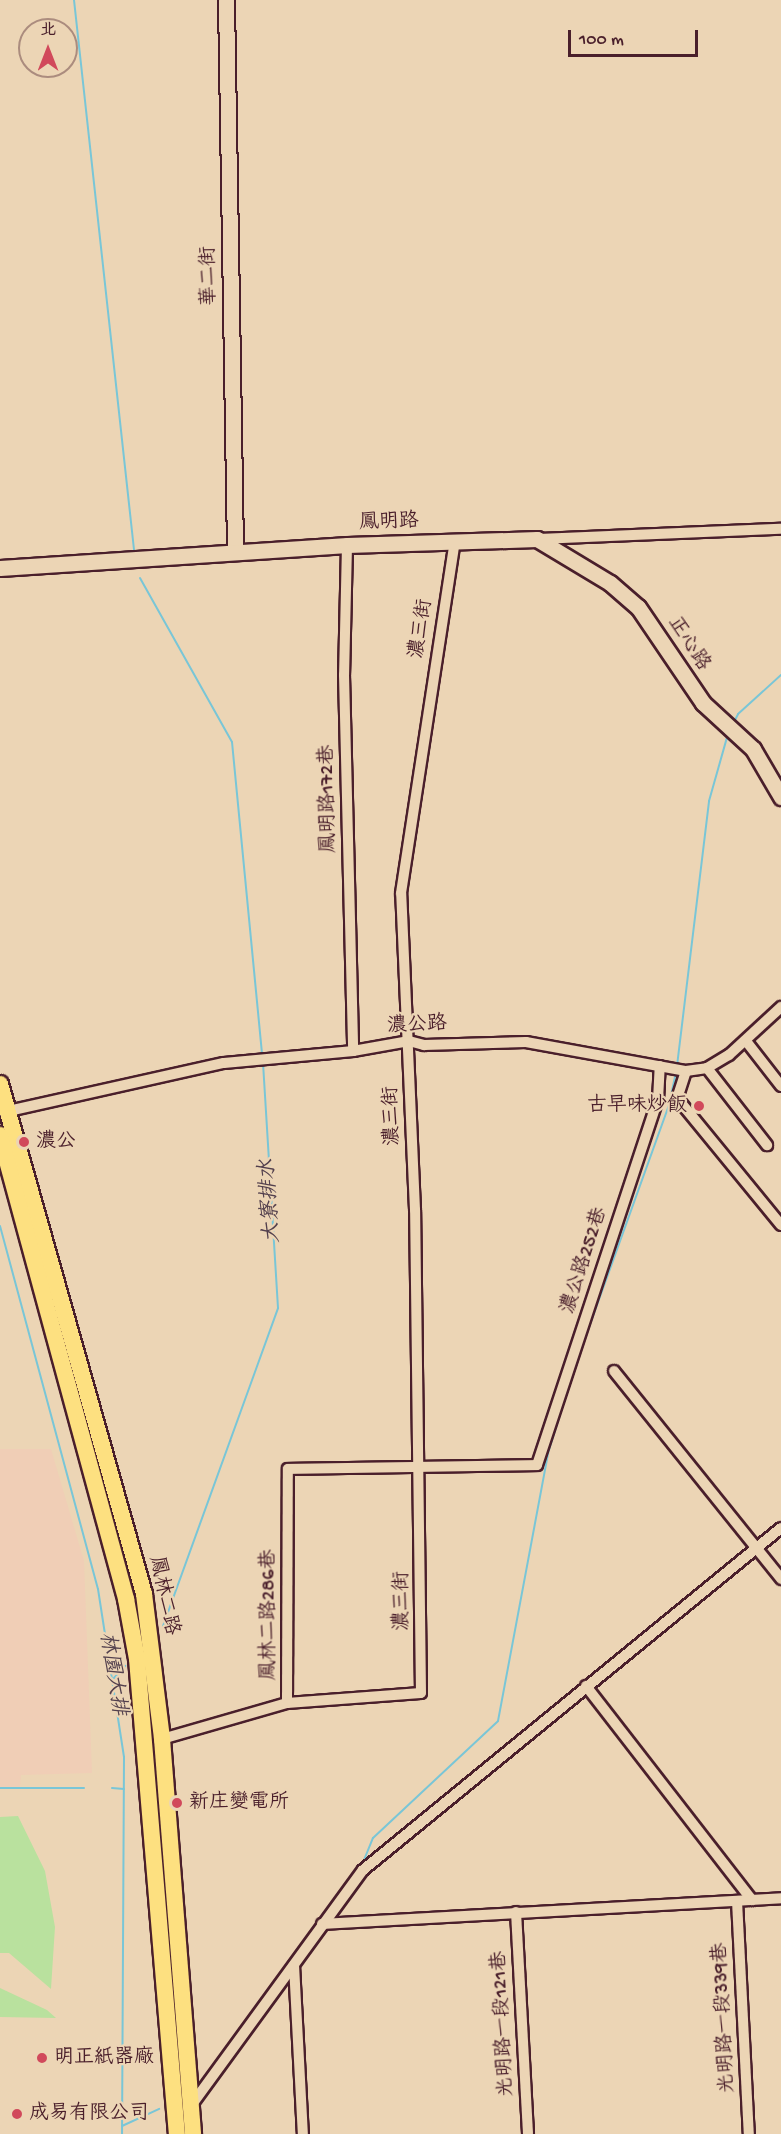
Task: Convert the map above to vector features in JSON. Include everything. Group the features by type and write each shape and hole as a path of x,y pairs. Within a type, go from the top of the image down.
{"main road":[{"name":"鳳林二路","path":"0,1084 4,1112 144,1594 162,1739 193,2103 193,2134"},
{"name":"鳳林二路","path":"0,1135 126,1599 135,1649 147,1742 177,2134"}],"street":[{"name":"華二街","path":"226,0 235,551"},
{"name":"鳳明路","path":"0,568 347,545 781,529"},
{"name":"正心路","path":"537,539 610,583 638,607 683,676 721,720 753,749 781,796"},
{"name":"濃三街","path":"287,1703 421,1693 419,1467 408,1041 401,893 403,864 455,541"},
{"name":"鳳明路172巷","path":"347,545 344,675 353,1051"},
{"name":"濃公路","path":"4,1112 252,1059 353,1051 408,1041 424,1045 526,1042 680,1070 707,1068 746,1041 781,1007"},
{"path":"746,1041 781,1086"},
{"name":"濃公路252巷","path":"419,1467 537,1465 658,1100 660,1066"},
{"path":"707,1068 767,1145"},
{"path":"680,1070 677,1098 781,1225"},
{"path":"614,1371 781,1579"},
{"name":"鳳林二路286巷","path":"162,1739 287,1703 288,1469 419,1467"},
{"path":"193,2103 363,1870 781,1528"},
{"path":"586,1686 752,1900"},
{"path":"322,1924 781,1898"},
{"name":"光明路一段339巷","path":"737,1901 749,2134"},
{"name":"光明路一段121巷","path":"516,1912 528,2134"},
{"path":"294,1965 303,2134"}],"shaded area":[{"path":"0,1449 51,1449 84,1561 92,1773 21,1775 20,1787 0,1787"}],"green space":[{"path":"18,1816 45,1871 55,1927 51,1989 9,1953 0,1953 0,1817"},
{"path":"0,1988 47,2010 56,2018 0,2017"}],"waterway":[{"path":"74,0 134,550"},
{"name":"大寮排水","path":"140,578 232,742 262,1056"},
{"path":"733,724 738,714 781,675"},
{"path":"677,1066 709,801 728,734"},
{"name":"大寮排水","path":"163,1626 278,1308 263,1062"},
{"path":"579,1355 669,1105 676,1071"},
{"name":"林園大排","path":"0,1226 98,1589 124,1757 122,2134"},
{"path":"362,1865 373,1838 498,1721 548,1453 577,1361"},
{"path":"113,1679 125,1666"},
{"path":"0,1788 84,1788"},
{"path":"112,1788 124,1789"},
{"path":"202,2080 216,2063"},
{"path":"122,2126 159,2109"}],"place":[{"name":"古早味炒飯","path":"699,1106"},
{"name":"濃公","path":"24,1142"},
{"name":"新庄變電所","path":"177,1803"},
{"name":"明正紙器廠","path":"42,2058"},
{"name":"成易有限公司","path":"17,2114"}]}
